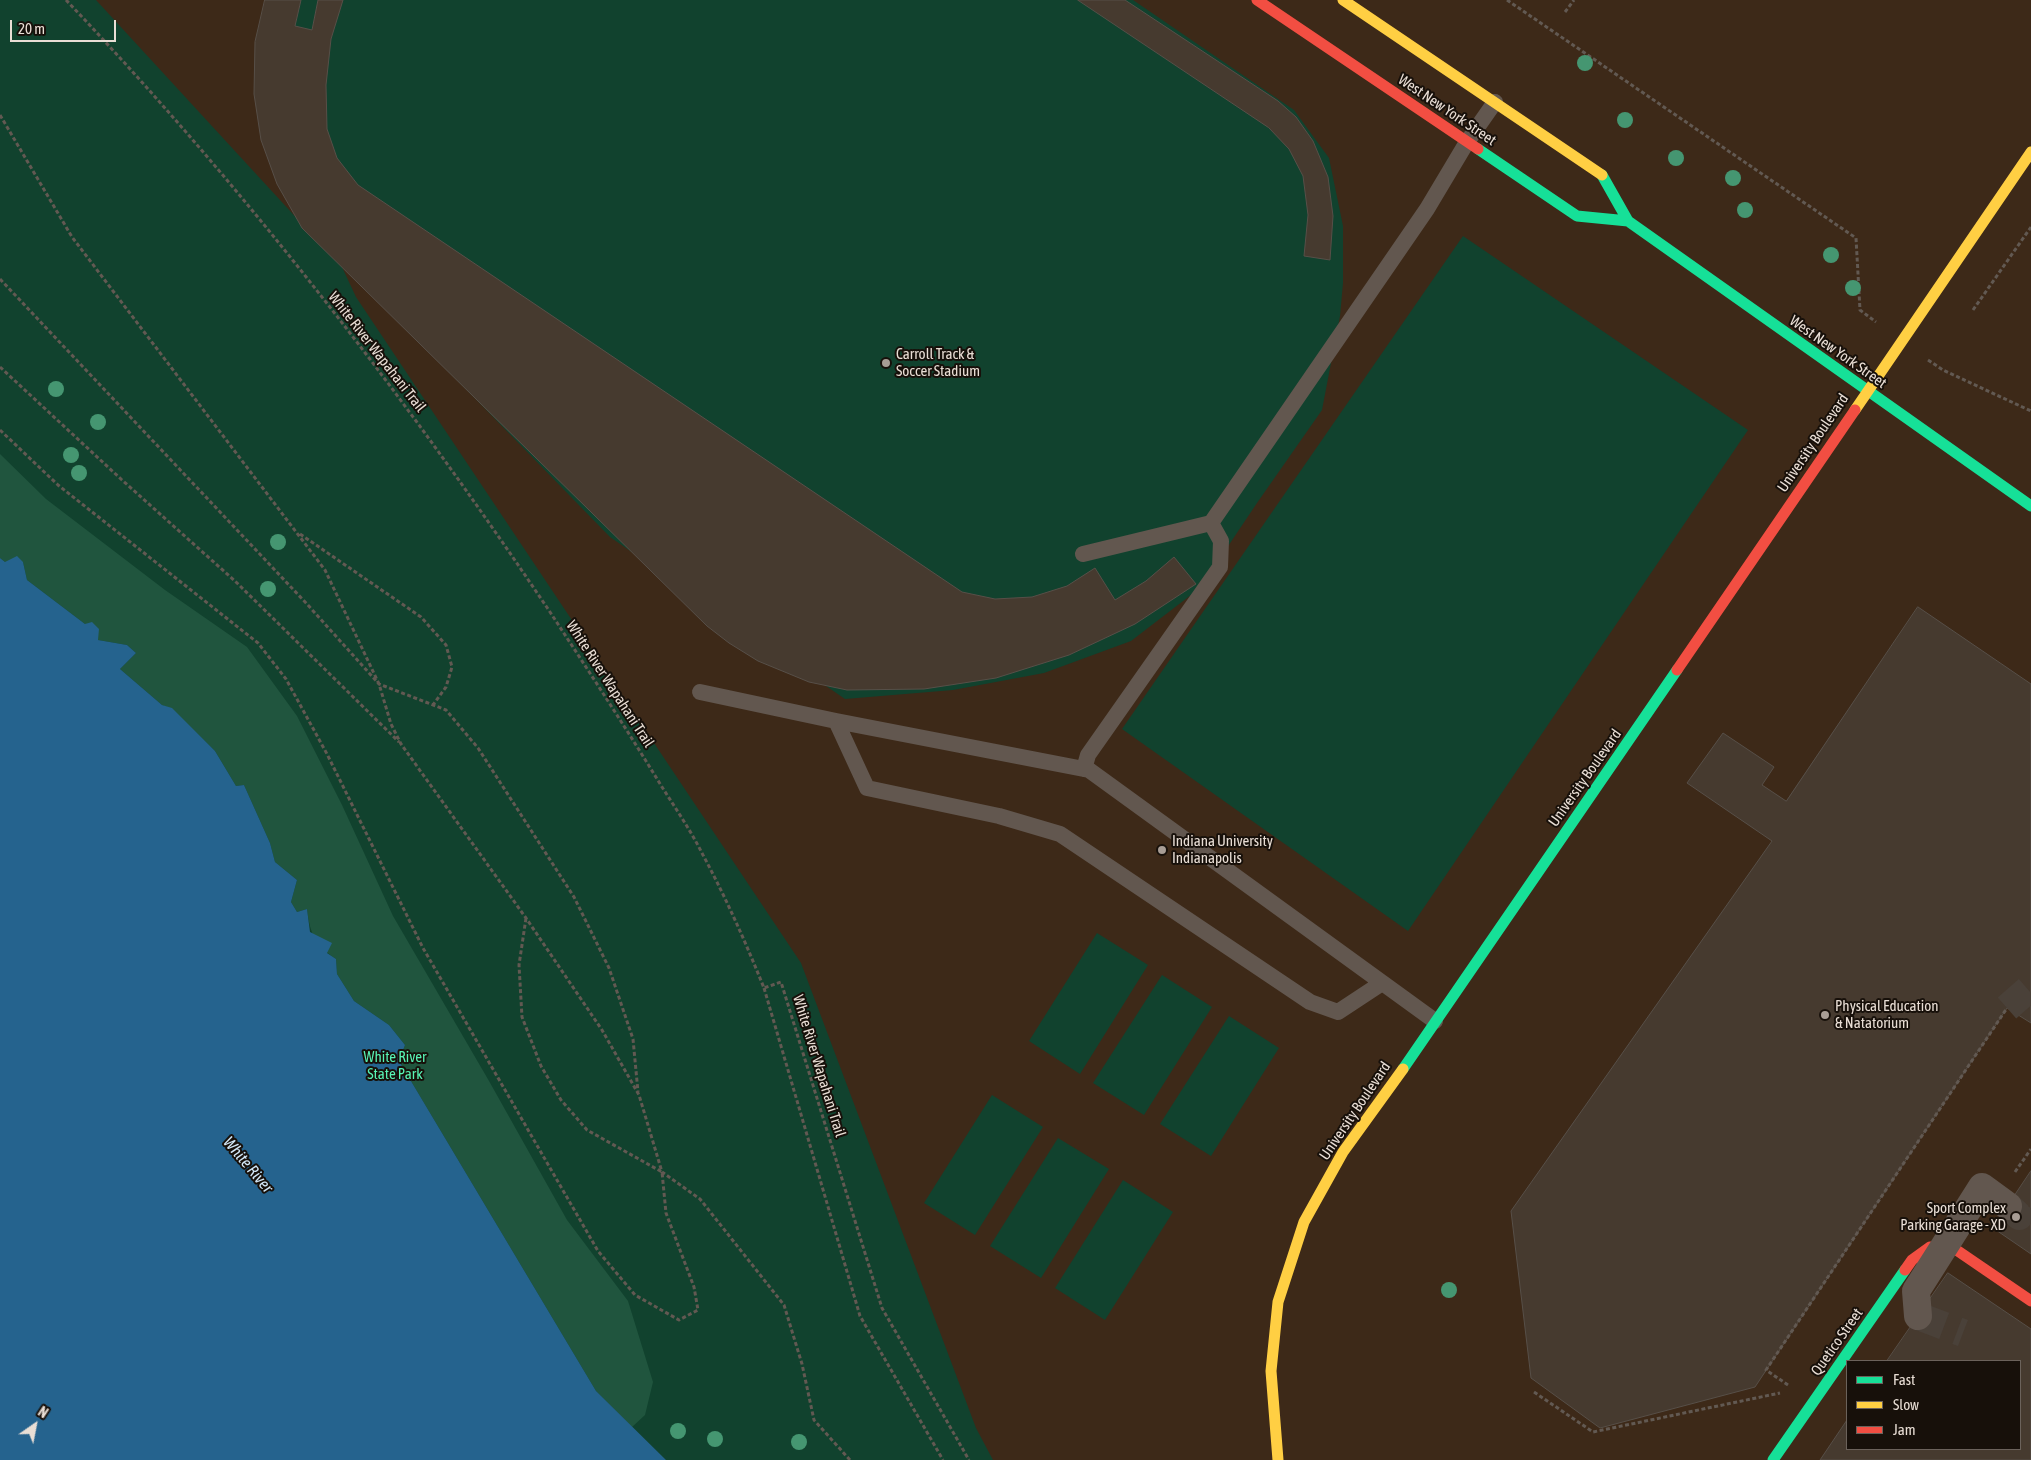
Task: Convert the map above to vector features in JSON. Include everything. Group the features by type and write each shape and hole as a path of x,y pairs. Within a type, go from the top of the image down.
{"street":[{"name":"West New York Street","path":"1257,0 1577,216 1628,221"},
{"name":"West New York Street","path":"1344,0 1602,174 1628,221 2031,506"},
{"name":"University Boulevard","path":"1278,1460 1271,1371 1278,1302 1304,1222 1343,1152 1435,1021 2031,152"},
{"path":"1918,1316 1916,1291 1982,1188 2008,1206"},
{"name":"Quetico Street","path":"1773,1460 1912,1260 1930,1247 1955,1249 2031,1301"}],"lane":[{"path":"1083,554 1211,523 1427,209 1467,142 1494,102"},
{"path":"1084,769 1088,755 1220,567 1221,541 1211,523"},
{"path":"700,692 836,721 1084,769 1097,775 1435,1021"},
{"path":"836,721 868,788 999,816 1060,834 1310,1002 1338,1012 1382,984"}],"path":[{"name":"White River Wapahani Trail","path":"66,0 174,119 238,194 316,291 418,423 614,708 702,852 742,934 764,988 781,982 882,1308 969,1460"},
{"path":"1507,0 1856,238 1860,310"},
{"path":"1565,12 1574,0"},
{"path":"0,115 72,237 324,570 379,684 391,724 401,744 526,918 602,1030 639,1095"},
{"path":"1973,310 2031,227"},
{"path":"0,279 306,603 379,684 446,710 478,748 574,897 609,968 633,1039 639,1095 662,1172 666,1213 694,1287 698,1310 679,1320 635,1295 598,1251 423,948 327,754 286,679 258,643 58,485 0,430"},
{"path":"0,367 235,581 401,744"},
{"path":"1943,370 2031,411"},
{"path":"297,533 421,617 446,645 452,667 446,687 433,705"},
{"path":"526,918 519,966 522,1017 541,1066 561,1100 587,1130 662,1172 700,1199 784,1305 802,1364 814,1420 850,1460"},
{"path":"764,988 860,1316 943,1460"},
{"path":"1766,1370 2007,1008"},
{"path":"1534,1392 1593,1432 1785,1392"}],"shaded area":[{"name":"Indiana University Indianapolis","path":"0,0 2031,0 2031,1460 801,1460"}],"green space":[{"name":"White River State Park","path":"0,0 96,0 314,237 270,0 1133,0 1294,110 1329,158 1343,226 1343,283 1340,316 1322,410 1200,588 1131,641 1044,673 953,690 845,699 610,537 385,306 342,267 356,297 801,963 976,1428 993,1460 0,1460"},
{"path":"1463,236 1748,430 1408,931 1122,729"},
{"path":"0,454 46,499 165,590 247,647 297,716 342,805 393,916 567,1220 628,1301 653,1382 645,1415 632,1427 596,1391 399,1061 405,1045 389,1025 354,1001 337,974 336,959 318,944 312,932 307,909 297,912 291,902 297,880 275,862 270,843 244,785 236,786 215,751 172,709 162,705 120,669 136,653 127,645 98,640 85,624 27,580 23,562 5,562 0,558"},
{"path":"1097,933 1148,965 1080,1074 1029,1041"},
{"path":"1162,975 1212,1007 1144,1115 1093,1083"},
{"path":"1229,1016 1279,1048 1211,1156 1160,1124"},
{"path":"992,1095 1043,1127 975,1235 924,1203"},
{"path":"1058,1138 1109,1169 1041,1278 990,1246"},
{"path":"1123,1180 1173,1212 1105,1320 1055,1288"}],"water":[{"name":"White River","path":"17,556 23,562 27,580 85,624 92,622 99,629 98,640 127,645 136,653 120,669 162,705 172,708 215,751 236,786 244,785 270,843 275,862 297,880 291,902 297,912 307,909 310,932 332,943 327,953 336,959 337,974 354,1001 389,1025 405,1045 399,1061 596,1391 666,1460 0,1460 0,558 5,562"}],"building":[{"path":"265,0 301,0 295,26 312,30 318,0 343,0 331,39 326,85 327,129 337,158 358,185 962,592 995,599 1032,597 1067,586 1095,568 1115,600 1146,581 1174,557 1196,584 1135,624 1069,655 996,678 924,689 847,690 809,682 758,661 729,643 707,626 302,228 277,184 261,140 254,94 255,42"},
{"path":"1078,0 1125,0 1278,101 1296,117 1313,141 1328,177 1333,216 1330,260 1304,256 1308,215 1303,176 1289,149 1269,128"},
{"name":"Physical Education & Natatorium","path":"1918,607 2031,684 2031,1023 2007,1008 1755,1387 1600,1428 1531,1378 1511,1211 1772,841 1687,783 1723,733 1774,767 1762,785 1786,801"},
{"name":"Sport Complex Parking Garage - XD","path":"2031,1171 2031,1254 1993,1228"},
{"path":"1948,1273 2031,1329 2031,1460 1820,1460 1846,1421 1846,1450 2021,1450 2021,1360 1888,1360"}],"tunnel":[{"path":"2007,1008 2031,987"},
{"path":"2008,1206 2019,1216 2031,1198"},
{"path":"1918,1316 1963,1333"}],"traffic: fast":[{"path":"1478,149 1577,216 1628,221"},
{"path":"1602,175 1628,221 2031,506"},
{"path":"1403,1069 1677,670"},
{"path":"1773,1460 1905,1270"}],"traffic: slow":[{"path":"1343,0 1602,175"},
{"path":"1855,410 2031,152"},
{"path":"1278,1460 1271,1371 1278,1302 1304,1222 1343,1152 1403,1069"}],"traffic: jam":[{"path":"1257,0 1478,149"},
{"path":"1677,670 1855,410"},
{"path":"1905,1270 1912,1260 1930,1247 1955,1249 2031,1301"}],"place":[{"name":"Carroll Track & Soccer Stadium","path":"886,363"},
{"name":"Indiana University Indianapolis","path":"1162,850"},
{"name":"Physical Education & Natatorium","path":"1825,1015"},
{"name":"Sport Complex Parking Garage - XD","path":"2016,1217"}]}
